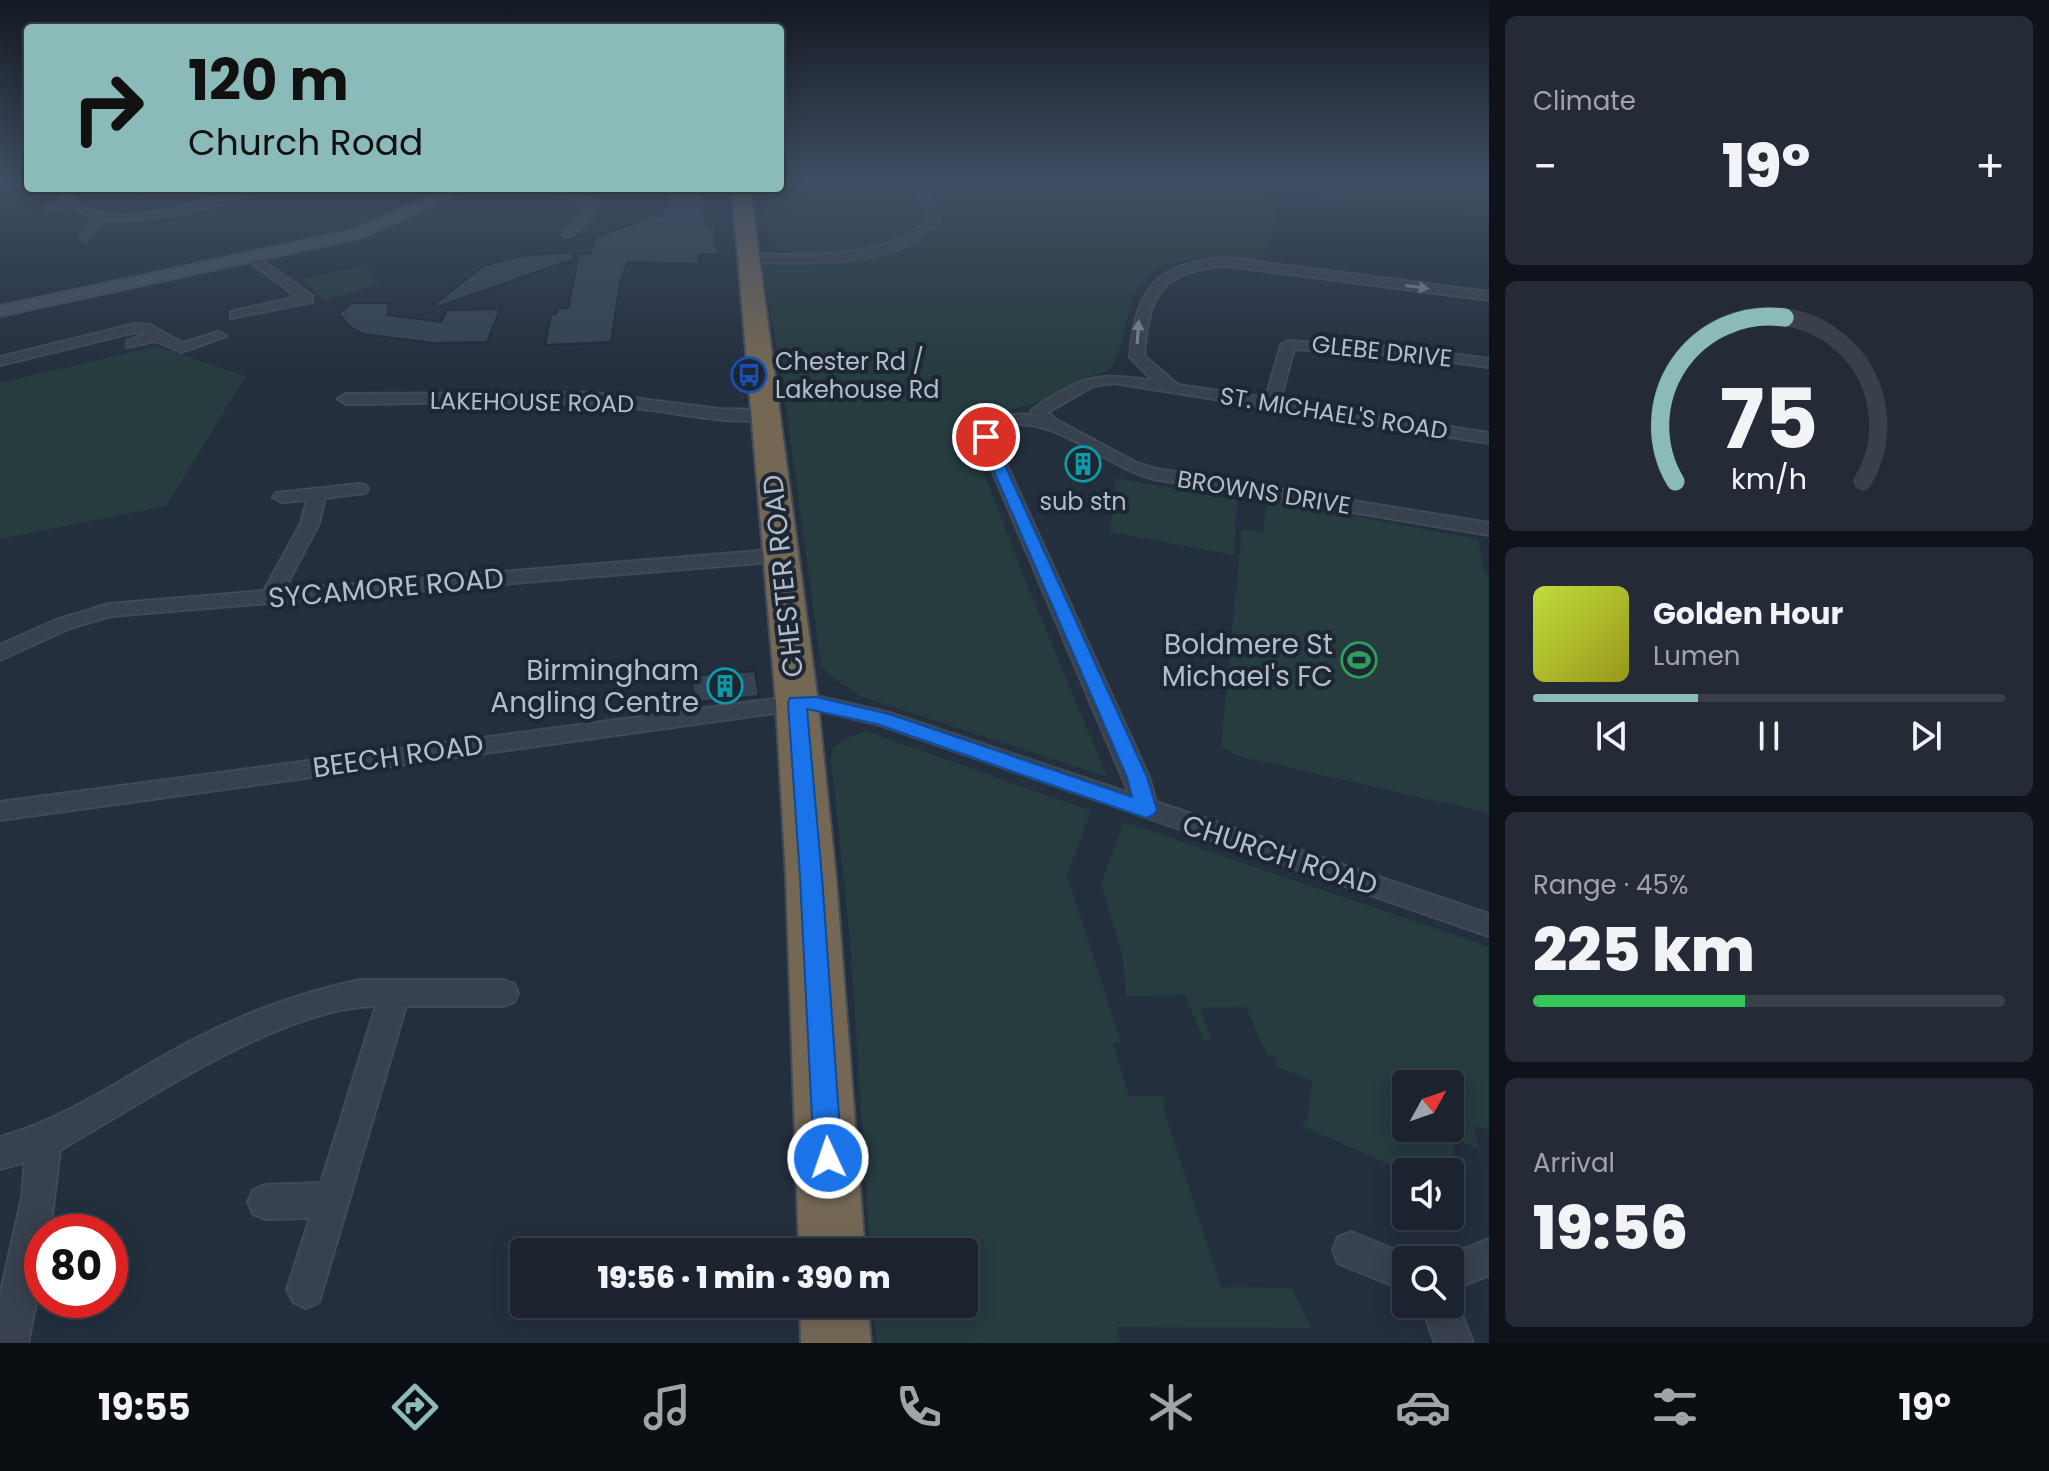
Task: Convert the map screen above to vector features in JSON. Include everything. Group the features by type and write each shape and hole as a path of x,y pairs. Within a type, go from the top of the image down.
{"highway":[{"name":"CHESTER ROAD","path":"746,243 797,703 811,877 831,1238"},
{"path":"835,1318 836,1343"}],"street":[{"path":"0,311 318,243"},
{"path":"748,258 848,254 898,243"},
{"path":"236,315 307,299 252,257"},
{"path":"1179,388 1154,375 1137,357 1138,321 1151,290 1159,280 1172,272 1202,263 1256,265 1489,296"},
{"path":"0,361 135,328 145,328 181,348 219,336"},
{"path":"132,344 149,340 154,335"},
{"name":"GLEBE DRIVE","path":"1272,403 1284,349 1288,345 1400,351 1489,363"},
{"name":"ST. MICHAEL'S ROAD","path":"1050,423 1040,415 1040,409 1095,381 1114,379 1489,438"},
{"name":"LAKEHOUSE ROAD","path":"346,399 593,398 719,414 766,415"},
{"path":"1050,423 1012,418 997,424 986,437 1137,777 1146,810"},
{"name":"BROWNS DRIVE","path":"1050,423 1131,467 1154,474 1489,529"},
{"path":"282,497 359,489"},
{"path":"270,598 310,523 317,494"},
{"name":"SYCAMORE ROAD","path":"0,653 63,624 109,610 781,555"},
{"name":"CHURCH ROAD","path":"797,703 816,703 882,718 1489,925"},
{"name":"BEECH ROAD","path":"2,815 797,703"},
{"path":"0,1153 44,1141 110,1107 181,1062 265,1021 313,1003 360,993 503,993"},
{"path":"306,1289 395,993"},
{"path":"9,1343 9,1303 39,1197 44,1141"},
{"path":"265,1202 331,1200"},
{"path":"1351,1250 1392,1267"},
{"path":"1464,1267 1488,1257"},
{"path":"1445,1318 1454,1343"}],"green space":[{"path":"769,243 882,243 825,254 782,252"},
{"path":"1268,243 1263,262 1208,258 1170,264 1154,272 1141,284 1131,301 1121,346 1109,371 1087,377 1063,394 1048,400 964,421 1024,577 1107,777 860,696 821,665 785,400 762,262 858,255 908,245"},
{"path":"366,265 378,285 324,300 301,279"},
{"path":"157,346 246,376 166,506 0,539 0,383"},
{"path":"1116,478 1237,500 1234,555 1110,532"},
{"name":"Boldmere St Michael's FC","path":"1266,500 1478,539 1485,574 1489,575 1489,813 1234,755 1221,745 1242,529 1264,532"},
{"path":"866,731 1091,811 1067,875 1121,1042 1113,1043 1129,1096 1165,1096 1163,1107 1221,1287 1292,1288 1311,1328 1117,1327 1120,1343 877,1343 874,1318 978,1318 978,1238 869,1238 850,939 831,758 833,748 842,740"},
{"path":"1124,822 1489,947 1489,1130 1475,1125 1477,1148 1462,1142 1464,1070 1392,1070 1392,1142 1454,1142 1453,1158 1392,1158 1392,1165 1302,1126 1307,1119 1313,1081 1277,1067 1275,1055 1268,1057 1246,1007 1200,1008 1212,1040 1204,1041 1185,995 1126,996 1122,953 1101,884"}],"building":[{"path":"594,243 714,243 720,254 699,255 699,264 627,262 620,284 611,342 545,345 551,314 556,314 558,308 568,308 579,254 590,254"},
{"path":"572,252 574,259 437,307 435,304 483,266 520,256"},
{"path":"351,303 389,303 387,315 441,322 447,310 500,309 487,342 433,343 363,334 349,326 339,314"},
{"name":"Birmingham Angling Centre","path":"755,671 759,696 696,702 690,676"}],"place":[{"name":"Chester Rd / Lakehouse Rd","path":"749,375"},
{"name":"sub stn","path":"1083,464"},
{"name":"Boldmere St Michael's FC","path":"1359,660"},
{"name":"Birmingham Angling Centre","path":"725,686"}],"route":[{"path":"828,1158 797,703 816,703 882,718 1146,810 1137,777 986,437"}]}
